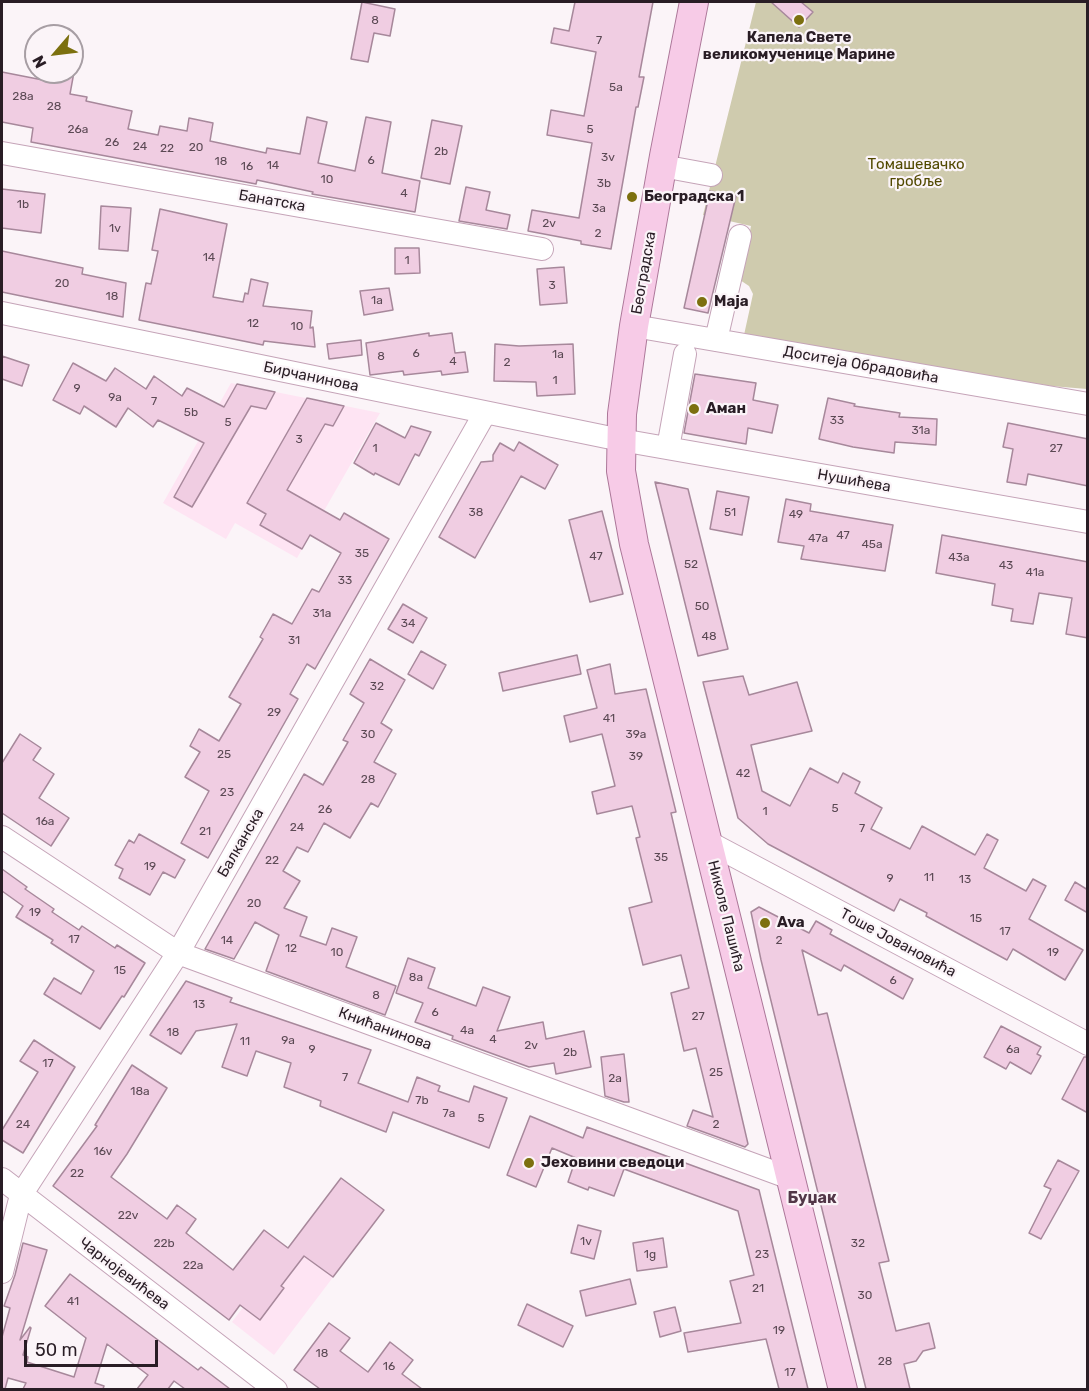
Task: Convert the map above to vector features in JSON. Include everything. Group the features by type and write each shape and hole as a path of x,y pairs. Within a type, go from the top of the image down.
{"main road":[{"name":"Београдска","path":"621,440 622,414 634,326 694,2"},
{"name":"Николе Пашића","path":"621,440 621,471 629,519 843,1389"}],"street":[{"name":"Банатска","path":"2,153 542,249"},
{"path":"662,166 711,175"},
{"path":"716,340 741,236"},
{"name":"Бирчанинова","path":"2,313 621,440"},
{"name":"Доситеја Обрадовића","path":"634,326 1088,404"},
{"path":"668,448 685,354"},
{"name":"Балканска","path":"2,1272 21,1195 178,953 485,412"},
{"name":"Нушићева","path":"621,440 1088,522"},
{"name":"Книћанинова","path":"2,837 178,953 790,1178"},
{"name":"Тоше Јовановића","path":"708,842 1088,1044"},
{"name":"Чарнојевићева","path":"2,1179 276,1389"}],"shaded area":[{"path":"231,383 380,413 297,558 235,523 226,539 163,503"},
{"path":"341,1178 384,1210 274,1355 232,1322"}],"green space":[{"name":"Томашевачко гробље","path":"756,2 1087,2 1087,389 1051,386 744,335 753,294 749,286 740,280 751,226 703,215"}],"building":[{"path":"362,2 395,9 390,36 374,33 368,62 351,59"},
{"path":"575,2 653,2 639,77 644,77 638,107 636,107 611,249 528,231 532,210 579,218 592,143 547,135 551,110 584,116 596,52 551,43 554,28 569,31"},
{"name":"Капела Свете великомученице Марине","path":"771,2 801,2 813,12 799,27"},
{"path":"2,72 24,76 24,84 72,84 70,94 87,97 86,101 132,111 128,129 158,135 160,126 187,131 189,118 213,123 210,141 266,153 267,148 300,154 307,117 327,122 318,163 355,171 366,117 391,122 382,173 420,181 415,212 312,194 313,192 257,180 256,184 31,142 33,128 2,122"},
{"path":"432,120 462,126 450,184 421,178"},
{"path":"466,187 490,192 486,210 510,215 507,229 459,221"},
{"path":"2,189 45,194 41,233 2,228"},
{"path":"710,191 736,196 708,313 684,308"},
{"path":"101,206 131,208 128,251 99,249"},
{"path":"160,209 227,224 213,297 243,302 245,293 248,294 251,279 268,283 263,306 312,311 310,328 313,327 315,347 264,341 263,345 139,320 146,283 151,284 158,251 152,250"},
{"path":"395,248 419,248 420,273 395,274"},
{"path":"2,251 83,268 82,274 126,283 123,317 2,292"},
{"path":"564,267 567,303 540,305 537,269"},
{"path":"389,288 393,310 364,315 360,291"},
{"path":"429,333 429,336 452,333 455,353 465,352 468,372 442,375 441,371 404,375 403,371 370,375 366,343"},
{"path":"361,340 362,355 329,359 327,344"},
{"path":"495,344 519,346 573,344 575,394 537,396 536,382 494,381"},
{"path":"2,356 29,365 22,386 2,379"},
{"path":"73,363 106,381 115,368 146,389 154,376 182,396 187,388 224,407 237,384 275,392 266,409 251,406 192,507 174,497 204,443 158,420 153,427 128,408 116,427 84,406 80,414 53,400"},
{"path":"695,374 756,383 753,400 778,405 772,433 748,428 746,444 684,433"},
{"path":"307,398 344,406 333,426 325,424 287,490 340,520 344,513 389,539 315,669 307,664 290,694 298,699 208,858 181,843 209,791 185,777 200,752 190,746 199,729 219,741 241,704 229,697 263,639 260,637 273,614 292,624 312,589 319,592 341,553 310,535 302,549 260,525 266,514 247,503"},
{"path":"828,398 855,404 854,406 900,413 899,417 937,419 936,445 895,442 894,453 819,439"},
{"path":"376,423 405,438 411,426 431,432 419,456 415,454 399,485 375,473 374,475 354,463"},
{"path":"1008,423 1088,439 1088,486 1028,474 1026,485 1007,482 1013,449 1003,447"},
{"path":"519,442 558,465 545,489 521,476 475,558 439,537 481,462 493,461 493,455 500,443 514,451"},
{"path":"655,482 688,489 728,649 698,656"},
{"path":"717,491 749,497 742,535 710,529"},
{"path":"786,499 811,504 810,511 893,525 885,571 801,559 804,546 778,542"},
{"path":"602,511 623,594 590,602 569,520"},
{"path":"942,535 1088,562 1088,638 1066,634 1072,598 1039,593 1033,624 1011,621 1013,609 992,605 995,584 936,573"},
{"path":"403,604 427,618 413,643 388,629"},
{"path":"421,651 446,665 433,689 408,674"},
{"path":"577,655 581,674 503,691 499,673"},
{"path":"370,659 405,680 381,723 392,730 374,762 396,774 378,807 371,803 350,838 324,823 308,852 297,847 283,871 300,881 284,908 307,917 300,936 326,945 332,928 357,937 346,967 396,986 385,1015 266,971 279,935 255,922 234,959 205,949 304,774 323,785 348,742 343,740 364,703 350,694"},
{"path":"610,664 615,694 646,689 676,812 671,813 748,1144 745,1147 687,1126 693,1110 713,1117 696,1048 684,1051 671,993 689,988 681,955 643,965 629,908 652,902 636,838 640,837 632,806 597,814 592,792 615,786 602,734 570,742 564,716 597,708 587,670"},
{"path":"743,676 749,695 797,682 812,731 751,745 762,791 790,806 810,768 838,783 843,773 860,782 855,793 882,808 871,829 910,849 922,826 975,855 987,834 998,840 984,868 1026,891 1033,879 1046,886 1029,919 1083,950 1065,980 1013,949 1007,960 926,916 927,913 900,899 894,911 768,844 738,818 703,682"},
{"path":"20,734 41,748 33,760 54,774 39,798 69,818 51,846 2,813 2,763"},
{"path":"139,834 185,860 175,878 163,872 150,895 119,878 123,869 115,865 129,840 134,843"},
{"path":"2,869 27,887 25,889 54,909 52,912 79,930 82,926 115,948 117,945 145,963 124,997 122,996 100,1029 44,994 54,978 81,994 94,971 51,943 53,940 16,917 23,906 2,891"},
{"path":"1075,882 1088,890 1088,913 1065,900"},
{"path":"759,907 809,933 816,921 832,930 830,934 913,979 903,999 844,965 841,971 802,950 818,1015 827,1013 889,1261 879,1263 896,1331 929,1323 932,1335 935,1348 923,1351 916,1361 904,1364 910,1389 866,1389 761,960 751,912"},
{"path":"408,958 435,968 428,988 476,1006 483,987 510,997 497,1031 543,1022 546,1039 584,1031 591,1067 556,1074 554,1063 529,1067 452,1039 453,1036 415,1022 423,1003 396,993"},
{"path":"186,981 232,998 230,1002 371,1050 358,1083 408,1102 417,1077 440,1086 438,1091 469,1102 474,1086 507,1098 489,1148 393,1112 386,1132 320,1106 321,1101 284,1087 291,1063 256,1051 247,1076 222,1067 237,1024 196,1031 181,1054 150,1035"},
{"path":"1001,1026 1041,1047 1037,1054 1041,1056 1031,1074 1010,1062 1006,1069 984,1057"},
{"path":"34,1040 75,1067 23,1153 2,1140 2,1130 38,1072 20,1061"},
{"path":"624,1054 629,1102 605,1096 601,1057"},
{"path":"1084,1057 1088,1057 1088,1113 1062,1099"},
{"path":"132,1065 167,1088 111,1177 167,1219 177,1205 196,1219 186,1233 233,1270 264,1230 288,1248 341,1178 384,1210 333,1277 304,1256 281,1286 284,1288 260,1320 240,1305 229,1320 53,1186 97,1126 95,1125"},
{"path":"530,1116 583,1138 587,1127 759,1190 808,1389 779,1389 766,1339 688,1352 684,1333 741,1323 730,1281 754,1275 738,1211 624,1169 614,1196 589,1187 588,1190 568,1182 576,1158 552,1148 536,1187 507,1175"},
{"path":"1058,1160 1079,1171 1041,1239 1029,1233 1051,1189 1044,1186"},
{"path":"578,1225 601,1231 594,1259 571,1253"},
{"path":"663,1238 667,1267 637,1271 633,1243"},
{"path":"23,1243 47,1250 20,1340 30,1327 23,1355 28,1357 27,1362 74,1377 86,1338 45,1306 70,1274 198,1370 201,1367 230,1389 185,1389 174,1381 168,1389 137,1389 148,1375 107,1344 95,1383 104,1386 103,1389 23,1389 26,1383 8,1378 5,1389 2,1388 2,1337 10,1308 4,1306"},
{"path":"630,1279 636,1304 586,1316 580,1291"},
{"path":"527,1304 573,1326 563,1347 518,1325"},
{"path":"675,1307 681,1331 660,1337 654,1312"},
{"path":"329,1323 350,1338 340,1351 368,1372 390,1342 413,1360 402,1374 422,1389 320,1389 294,1370"}],"place":[{"name":"Капела Свете великомученице Марине","path":"799,20"},
{"name":"Београдска 1","path":"632,197"},
{"name":"Маја","path":"702,302"},
{"name":"Аман","path":"694,409"},
{"name":"Ava","path":"765,923"},
{"name":"Јеховини сведоци","path":"529,1163"}],"district":[{"name":"Буџак","path":"812,1198"}]}
